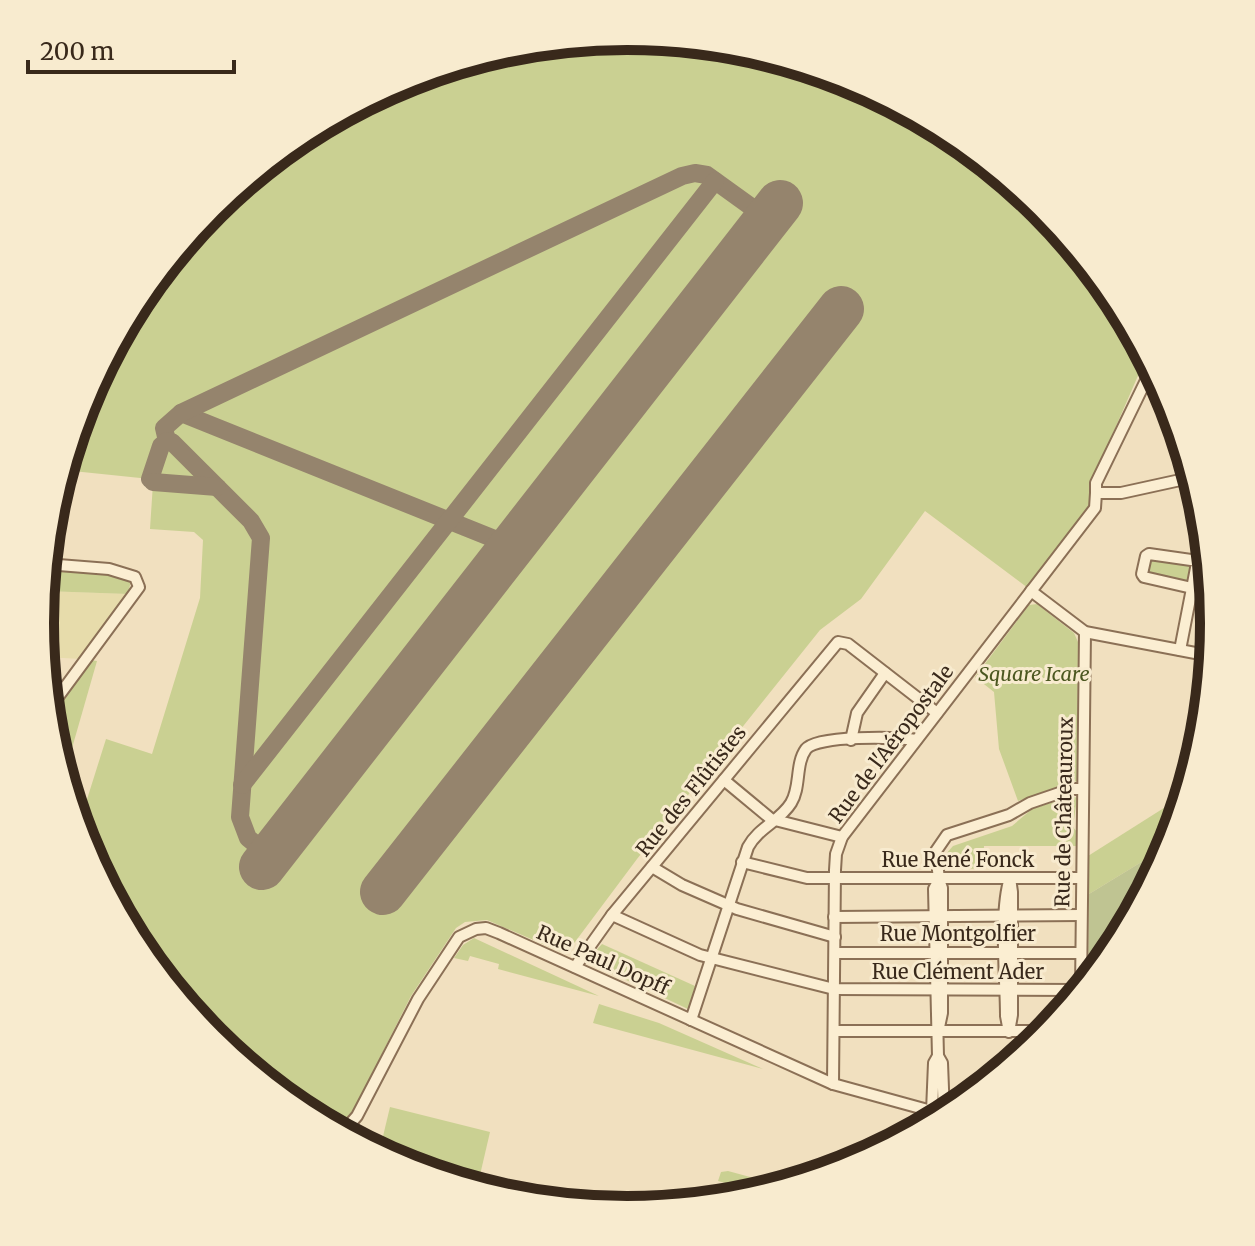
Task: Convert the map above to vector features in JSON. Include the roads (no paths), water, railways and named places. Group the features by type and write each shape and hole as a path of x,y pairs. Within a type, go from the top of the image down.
{"street":[{"name":"Rue de l'Aéropostale","path":"833,1084 835,878 836,854 842,837 1095,508 1096,483 1146,380"},
{"path":"1096,493 1121,493 1182,480"},
{"path":"1192,588 1142,574 1149,554 1197,559"},
{"path":"58,565 131,574 137,580 138,590 59,696"},
{"path":"1180,650 1197,567"},
{"path":"1031,591 1085,632 1199,654"},
{"name":"Rue de Châteauroux","path":"1081,973 1085,632"},
{"name":"Rue des Flûtistes","path":"575,967 612,915 839,641 848,644 885,673"},
{"path":"851,740 857,713 885,673 937,713"},
{"path":"691,1020 742,862 753,839 776,820 793,800 807,747 820,740 916,740"},
{"path":"724,780 776,820 842,837"},
{"path":"932,1108 934,1063 938,1056 938,915 934,889 939,880 938,865 949,842 1009,822 1030,803 1071,789 1082,789"},
{"name":"Rue René Fonck","path":"742,862 800,878 1081,878"},
{"path":"652,867 682,885 728,905 835,937"},
{"path":"1009,1032 1012,1015 1009,990 1010,878"},
{"name":"Rue Clément Ader","path":"612,915 711,958 834,989 1066,991"},
{"path":"834,917 1081,915"},
{"name":"Rue Paul Dopff","path":"350,1124 418,999 459,937 467,931 486,928 833,1084 928,1110"},
{"name":"Rue Montgolfier","path":"835,953 1081,953"},
{"path":"834,1031 1029,1031"},
{"path":"938,1056 942,1063 944,1100"}],"park label":[{"name":"Square Icare","path":"1034,674"}]}
